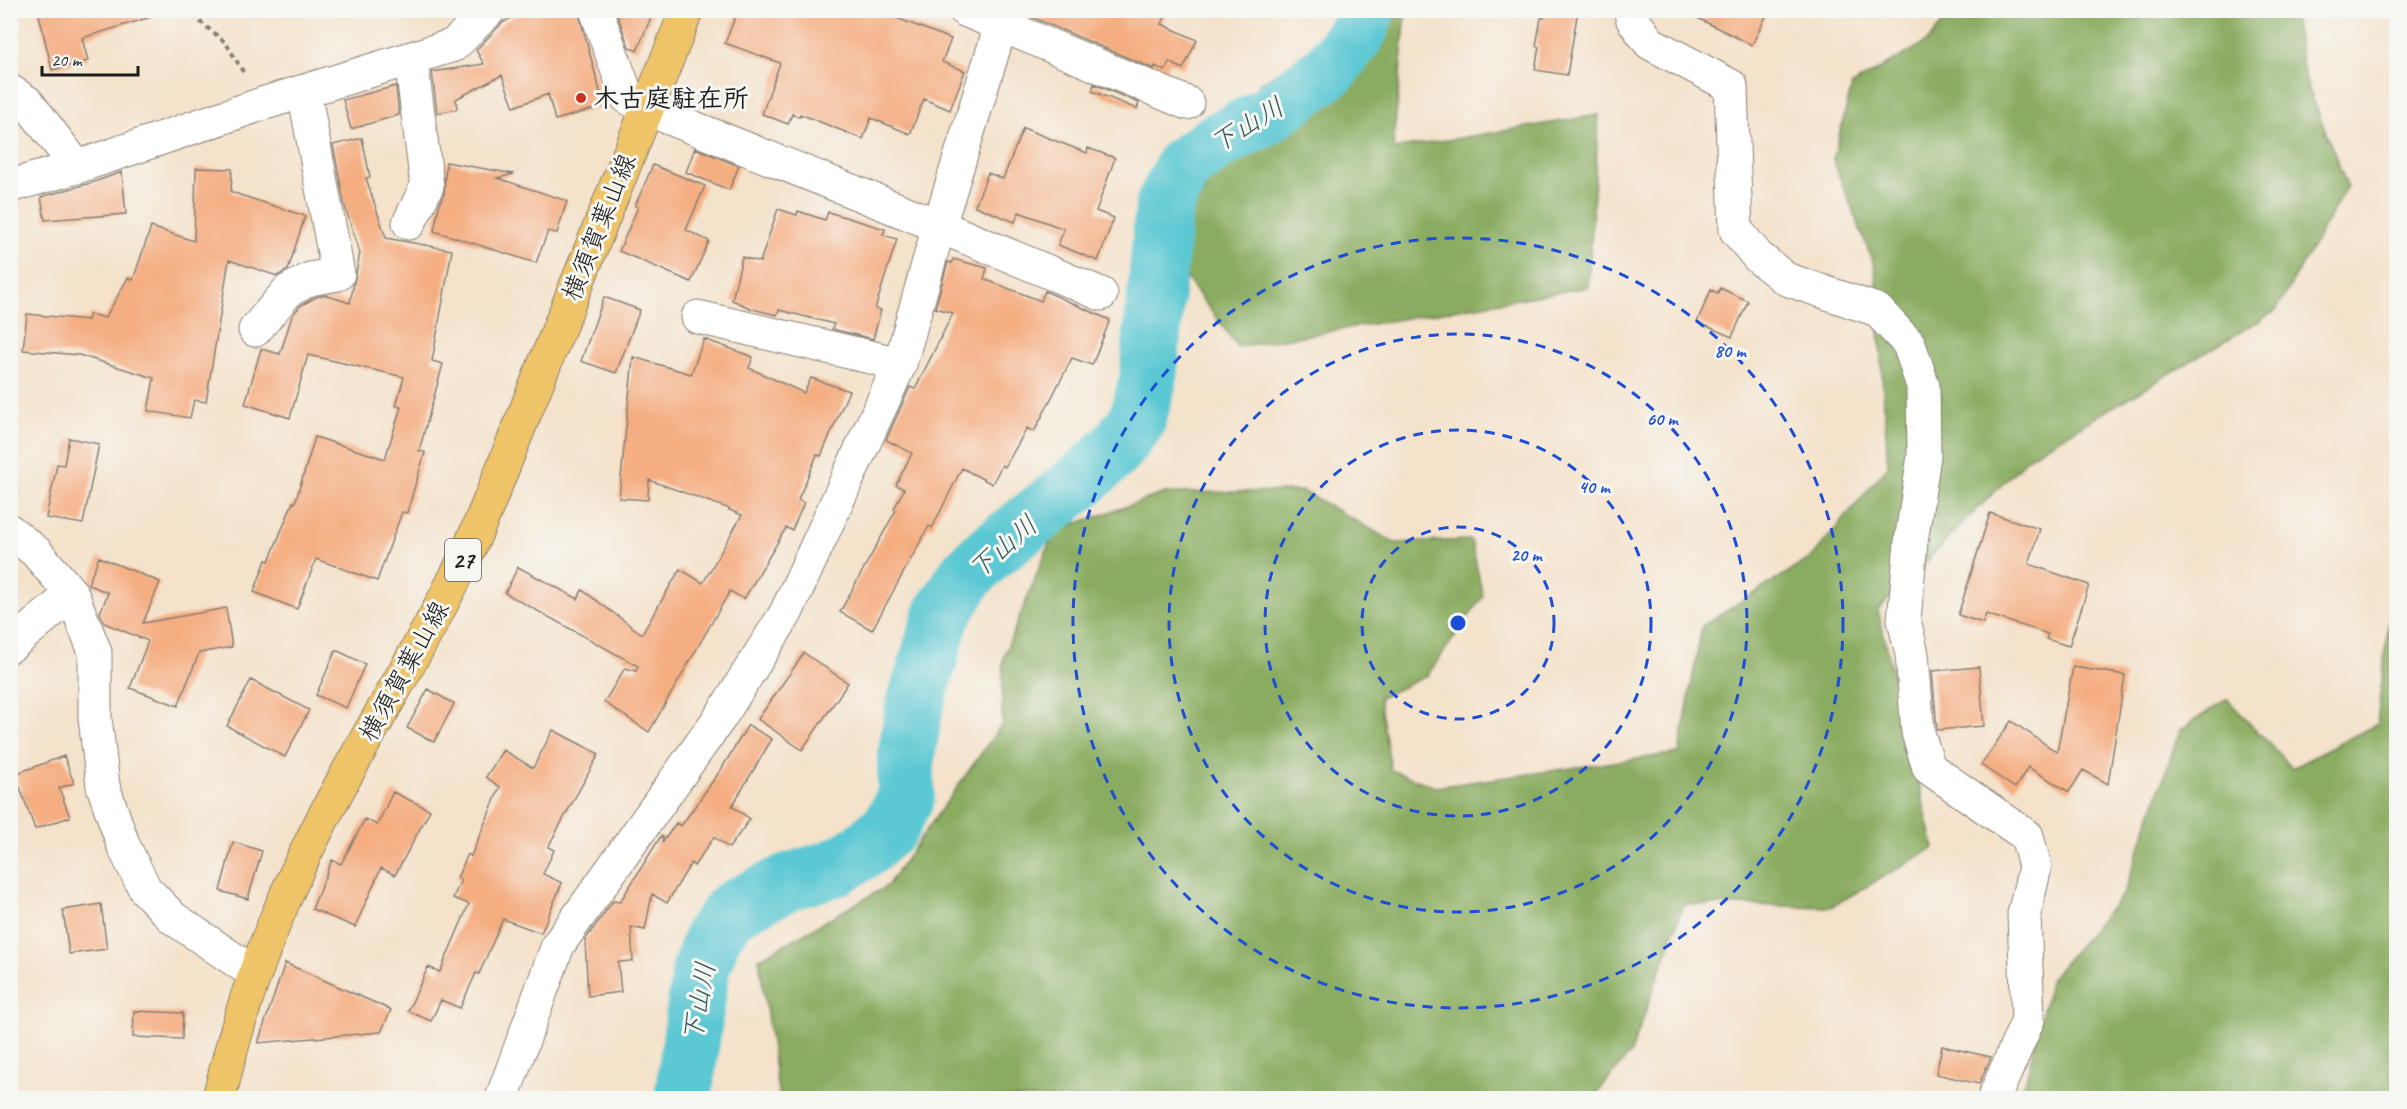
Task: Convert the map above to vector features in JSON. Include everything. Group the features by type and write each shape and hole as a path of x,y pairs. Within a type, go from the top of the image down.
{"main road":[{"name":"横須賀葉山線","path":"219,1098 235,1032 254,973 288,889 342,784 455,578 488,507 687,10"}],"street":[{"path":"10,186 77,167 262,104 454,45 489,10"},
{"path":"597,10 627,97 647,109 939,226 1101,294"},
{"path":"965,10 1186,103"},
{"path":"1630,10 1633,20 1650,44 1731,86 1736,230 1758,257 1786,279 1877,310 1909,344 1913,355 1923,386 1924,456 1911,542 1904,620 1912,654 1918,734 1929,768 2027,837 2035,867 2024,914 2028,1020 1994,1098"},
{"path":"502,1098 558,945 721,716 786,614 900,364 939,226 1001,25"},
{"path":"409,223 427,186 411,59"},
{"path":"10,91 27,102 77,167"},
{"path":"255,330 288,291 309,279 338,274 304,91"},
{"path":"698,317 900,364"},
{"path":"10,531 36,552 72,594 95,652 95,718 103,786 124,848 146,889 173,918 254,973"},
{"path":"10,646 72,594"}],"path":[{"path":"186,10 226,43 262,104"}],"green space":[{"path":"1373,11 1406,11 1393,149 1599,115 1588,287 1238,347 1170,256 1259,84"},
{"path":"1952,11 2293,11 2305,79 2347,186 2276,311 2030,456 1878,610 1934,848 1831,907 1684,904 1631,1052 1593,1098 779,1098 759,959 887,886 1002,724 1003,658 1054,531 1165,493 1303,491 1395,543 1471,540 1483,596 1427,676 1379,698 1391,770 1435,787 1679,753 1702,626 1811,558 1888,466 1875,267 1833,160 1852,85 1928,41"},
{"path":"2396,554 2396,1098 2016,1098 2025,1083 2051,978 2124,893 2180,730 2227,699 2292,768 2377,724"}],"building":[{"path":"38,10 150,10 151,17 82,38 88,61 52,70"},
{"path":"525,10 578,10 604,106 555,120 548,94 514,107 502,75 456,99 457,109 437,113 432,72 484,64 476,50 502,23"},
{"path":"618,10 654,10 637,51 629,47 617,14"},
{"path":"738,10 876,10 951,39 942,62 965,71 950,110 924,99 910,134 871,118 863,139 800,114 799,117 792,114 788,124 762,114 780,63 725,43"},
{"path":"1015,10 1168,10 1162,24 1197,40 1183,69 1169,62 1165,71 1155,66 1154,69"},
{"path":"1545,10 1578,10 1567,75 1535,70 1539,47 1536,46 1541,18 1544,18"},
{"path":"1681,10 1769,10 1752,45"},
{"path":"1094,84 1139,103 1137,109 1092,91"},
{"path":"396,86 399,115 351,129 343,100"},
{"path":"1023,128 1087,153 1088,148 1115,158 1096,211 1114,218 1098,261 1058,245 1064,229 1019,212 1015,222 975,206 988,173 1003,179"},
{"path":"362,138 370,177 366,178 386,238 452,250 432,361 443,364 419,451 425,452 407,513 402,512 377,581 316,559 297,609 254,592 266,560 269,561 293,502 295,503 315,437 385,459 401,407 396,406 404,377 308,355 290,418 245,404 261,349 280,354 292,316 300,306 325,295 350,303 360,253 345,207 333,145"},
{"path":"695,148 739,166 729,190 686,172"},
{"path":"446,162 514,174 497,178 567,201 557,233 548,231 536,263 434,231 439,205 444,194"},
{"path":"653,165 705,186 686,230 709,241 691,282 619,251"},
{"path":"196,168 232,169 231,192 305,216 288,270 277,276 229,260 206,402 194,400 190,418 148,411 154,378 79,355 23,350 27,314 88,320 90,314 105,318 128,278 133,280 151,227 194,241"},
{"path":"122,172 126,214 45,220 41,197"},
{"path":"778,209 797,215 798,211 825,220 828,212 885,229 883,235 897,239 875,309 881,310 873,339 832,329 834,324 779,310 777,315 752,309 732,300 742,257 760,262"},
{"path":"953,259 987,268 984,279 1041,301 1045,291 1110,320 1092,365 1072,358 1034,432 1027,428 1005,467 1002,465 992,484 962,468 932,528 929,526 872,630 840,612 896,510 894,509 904,489 896,485 912,453 886,440 910,387 915,389 953,313 935,308 948,262 952,263"},
{"path":"1720,288 1748,301 1732,337 1697,322 1711,290 1718,293"},
{"path":"604,297 640,310 616,373 581,361"},
{"path":"704,339 753,357 749,368 804,393 811,378 849,391 821,456 817,455 798,500 804,503 792,530 786,528 744,599 730,591 649,732 604,702 625,668 636,671 638,666 505,593 518,567 578,599 582,590 642,634 680,569 703,583 742,515 649,480 648,500 619,498 633,357 691,374"},
{"path":"69,438 99,444 83,524 46,518 57,464 64,465"},
{"path":"1990,513 2040,529 2029,564 2089,585 2069,646 2046,639 2048,634 1986,614 1983,623 1958,615"},
{"path":"99,557 160,582 143,623 226,608 232,647 199,653 178,706 130,688 148,641 104,623 100,613 108,593 88,584"},
{"path":"336,650 365,664 346,708 316,695"},
{"path":"804,653 848,683 802,750 758,719"},
{"path":"1979,667 1984,726 1937,730 1932,671"},
{"path":"2073,667 2125,675 2108,784 2083,770 2069,792 2028,767 2015,788 1981,765 2011,721 2057,752"},
{"path":"251,680 309,710 285,757 227,726"},
{"path":"428,689 454,704 434,742 407,728"},
{"path":"748,725 772,739 732,806 750,819 729,848 714,837 694,866 691,863 667,903 652,894 645,930 631,927 633,961 618,962 621,992 588,996 585,940 613,901 620,902 661,836 663,837 662,843 676,823 681,826 722,768"},
{"path":"553,730 599,754 548,847 554,850 543,874 562,883 541,933 503,919 479,974 476,973 460,1008 441,1000 431,1021 408,1011 428,967 440,972 469,904 453,898 461,880 457,878 468,854 471,856 500,787 486,777 503,750 533,768"},
{"path":"64,756 74,783 59,788 70,817 35,829 15,774"},
{"path":"393,792 430,810 395,875 381,868 355,927 312,909 332,860 341,864 365,819 377,825"},
{"path":"233,842 262,851 248,899 220,891"},
{"path":"101,904 107,949 69,954 63,910"},
{"path":"285,963 391,1010 381,1032 258,1043"},
{"path":"134,1011 183,1013 182,1039 133,1037"},
{"path":"1942,1046 1991,1057 1979,1084 1936,1074"}],"waterway":[{"name":"下山川","path":"683,1098 701,968 713,935 733,909 788,882 834,868 863,851 891,826 906,796 906,758 914,708 942,615 966,576 988,554 1086,477 1116,449 1137,421 1148,380 1164,206 1184,165 1218,141 1266,116 1330,69 1359,30 1366,10"}],"place":[{"name":"木古庭駐在所","path":"581,98"}]}
